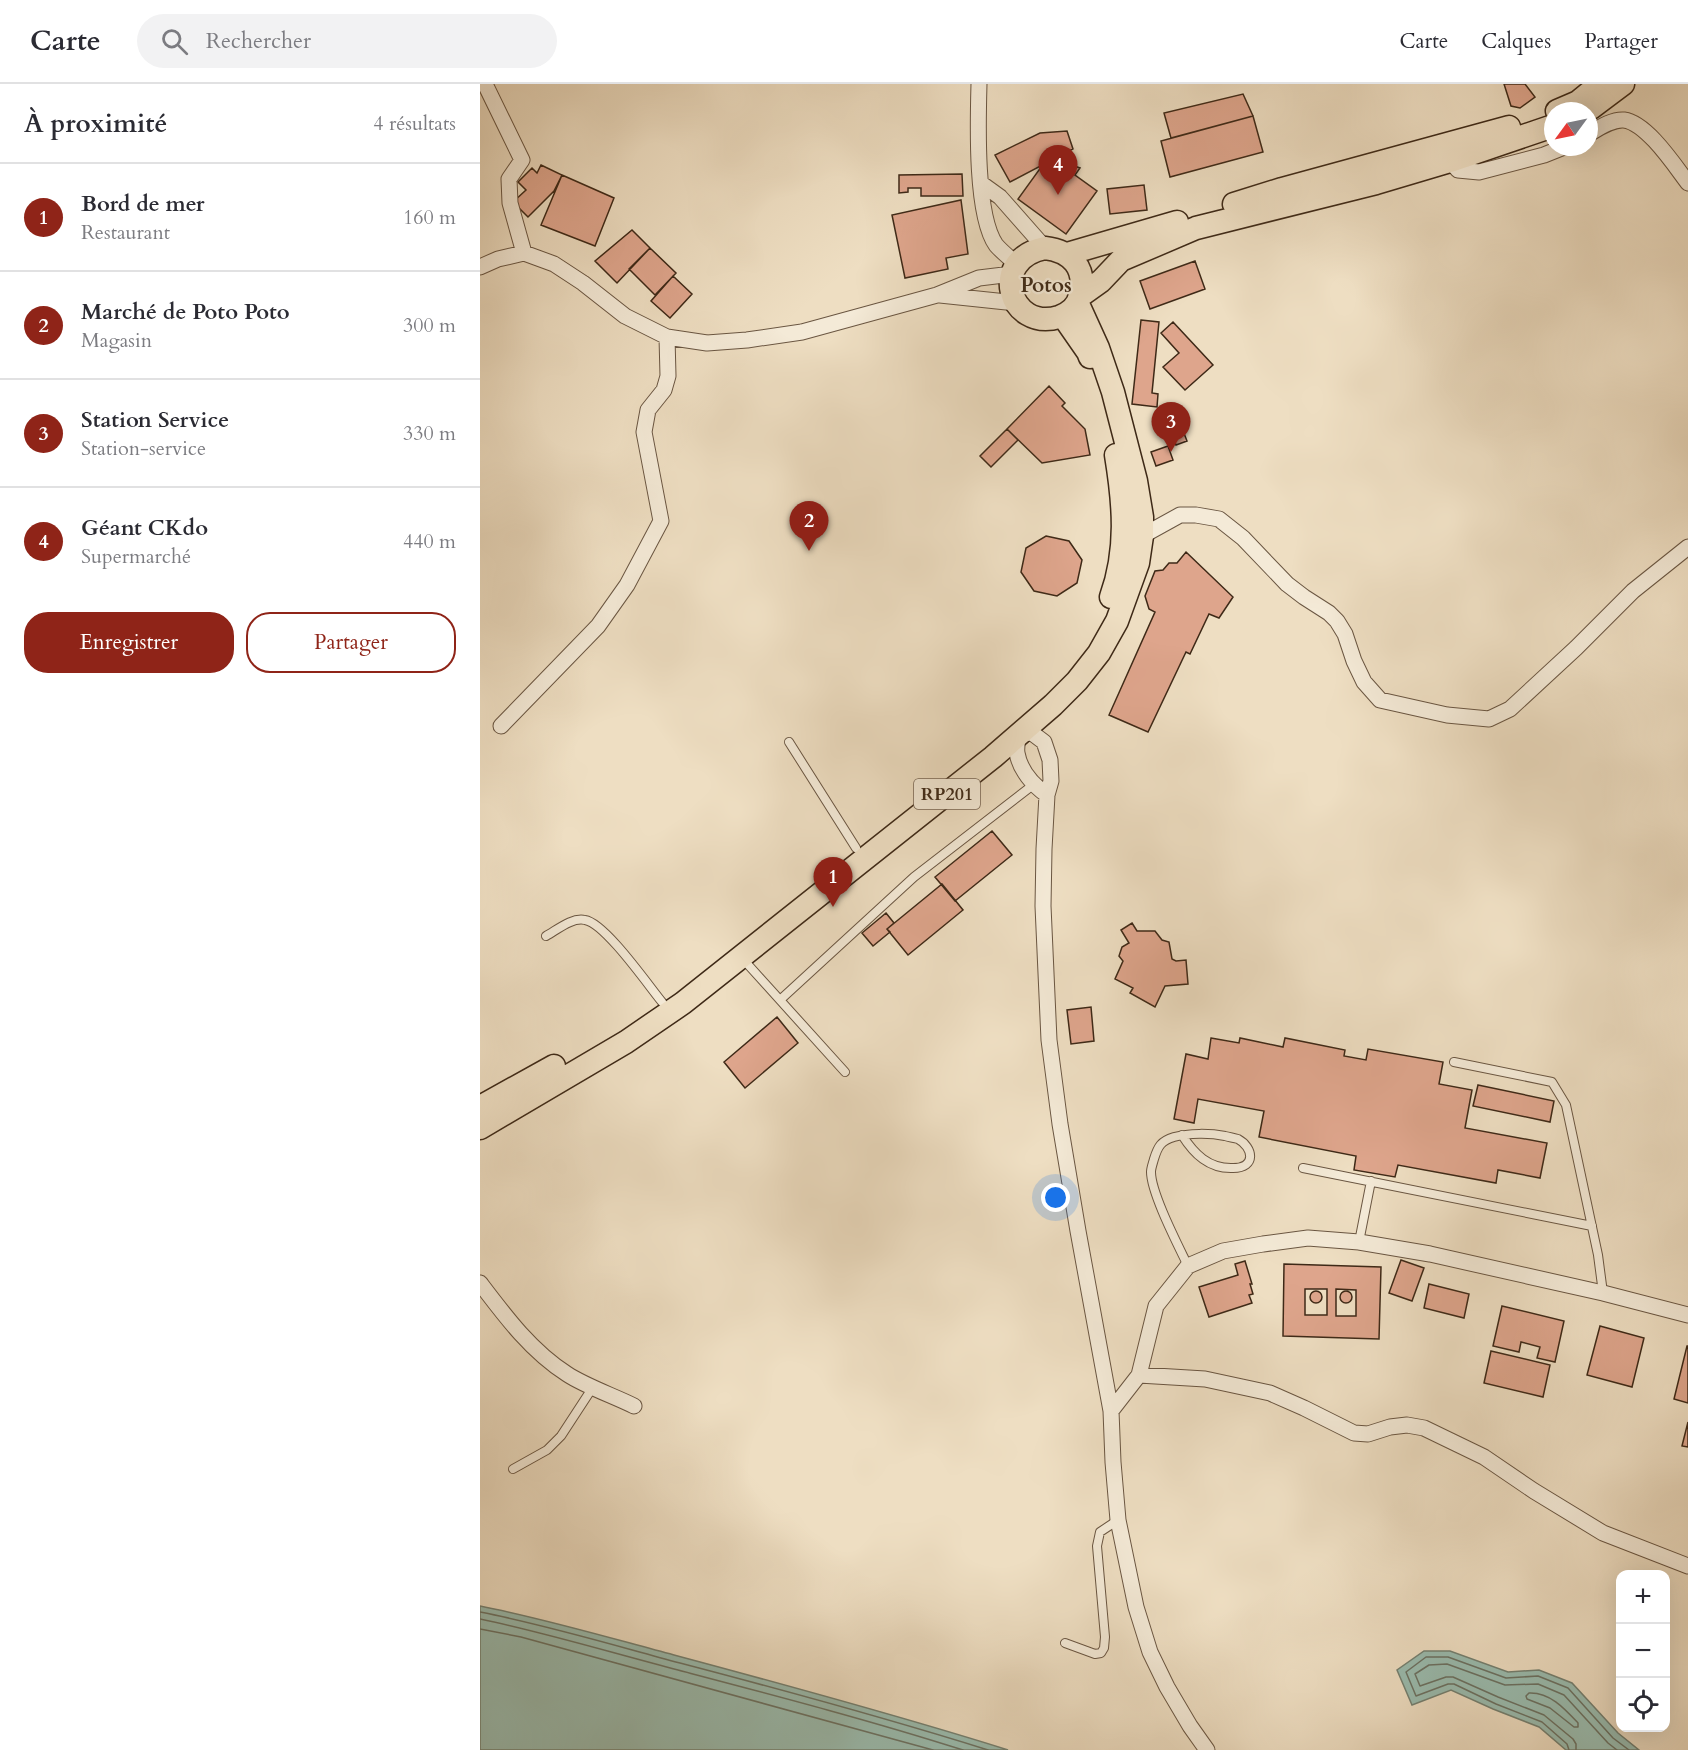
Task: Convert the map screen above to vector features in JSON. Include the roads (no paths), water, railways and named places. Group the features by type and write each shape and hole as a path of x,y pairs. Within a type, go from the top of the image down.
{"main road":[{"path":"1578,102 1600,84"},
{"path":"1598,103 1623,84"},
{"path":"1544,117 1448,153 1376,183 1196,228 1121,260 1074,305 1048,320 1035,318 1024,312 1016,303 1012,293 1014,269 1024,256 1034,250 1057,249 1067,254 1282,189 1448,153 1544,128"},
{"name":"RP201","path":"480,1107 576,1054 662,1002 940,781 1056,683 1087,645 1105,612 1115,585 1122,559 1124,526 1115,446 1074,305 1082,284 1081,273 1067,254"},
{"name":"RP201","path":"480,1128 626,1042 683,1003 993,757 1053,705 1077,681 1099,653 1117,621 1129,591 1138,562 1142,517 1136,481 1113,392 1098,348 1074,305"}],"street":[{"path":"485,84 522,160 509,179 510,202 525,253"},
{"path":"480,267 498,259 525,253 554,264 583,283 625,316 667,337 706,343 802,332 937,295 979,278 1014,269 996,244 984,209 979,149 979,84"},
{"path":"1598,129 1614,121 1625,120 1638,126 1658,145 1688,183"},
{"path":"1448,153 1458,170 1479,172 1544,155"},
{"path":"982,184 1000,197 1045,248"},
{"path":"937,295 1016,303"},
{"path":"501,726 598,626 627,585 661,521 644,432 648,410 664,390 668,376 667,337"},
{"path":"1142,536 1180,515 1219,519 1243,538 1287,584 1337,621 1345,634 1364,681 1380,700 1447,715 1489,719 1510,709 1633,591 1688,547"},
{"path":"1047,795 1033,786 1023,768 1016,752 1019,734 1032,733 1044,742 1050,760 1051,781 1047,795 1043,906 1049,1040 1076,1220 1111,1411 1118,1520 1136,1607 1150,1652 1167,1687 1207,1750"},
{"path":"1111,1411 1139,1375 1156,1306 1188,1266 1223,1251 1263,1244 1308,1238 1359,1242 1430,1254 1603,1293 1688,1315"},
{"path":"480,1283 512,1324 535,1348 567,1374 634,1406"},
{"path":"1139,1375 1205,1379 1270,1393 1354,1433 1368,1434 1390,1427 1407,1425 1424,1428 1484,1457 1603,1533 1688,1566"}],"lane":[{"path":"789,742 856,848"},
{"path":"780,1000 914,877 1033,786"},
{"path":"546,936 571,922 583,919 593,923 628,959 662,1002"},
{"path":"741,957 845,1072"},
{"path":"1454,1062 1552,1082 1566,1105 1598,1256 1603,1293"},
{"path":"1182,1135 1195,1154 1205,1161 1226,1169 1246,1166 1250,1162 1250,1155 1239,1140 1218,1135 1182,1135 1166,1140 1158,1147 1151,1172 1155,1192 1188,1266"},
{"path":"1303,1168 1592,1226"},
{"path":"1359,1242 1371,1181"},
{"path":"513,1469 547,1450 561,1436 593,1387"},
{"path":"1065,1643 1095,1654 1101,1653 1104,1648 1105,1637 1096,1546 1100,1532 1118,1520"}],"water":[{"path":"480,1606 554,1623 883,1712 1008,1750 480,1750"},
{"path":"1424,1651 1450,1651 1508,1672 1539,1670 1572,1683 1616,1732 1639,1750 1566,1750 1539,1727 1451,1690 1412,1705 1397,1670"}],"place":[{"name":"Géant CKdo","path":"1058,195"},
{"name":"Station Service","path":"1171,452"},
{"name":"Marché de Poto Poto","path":"809,551"},
{"name":"Bord de mer","path":"833,907"}],"district":[{"name":"Potos","path":"1046,285"}]}
